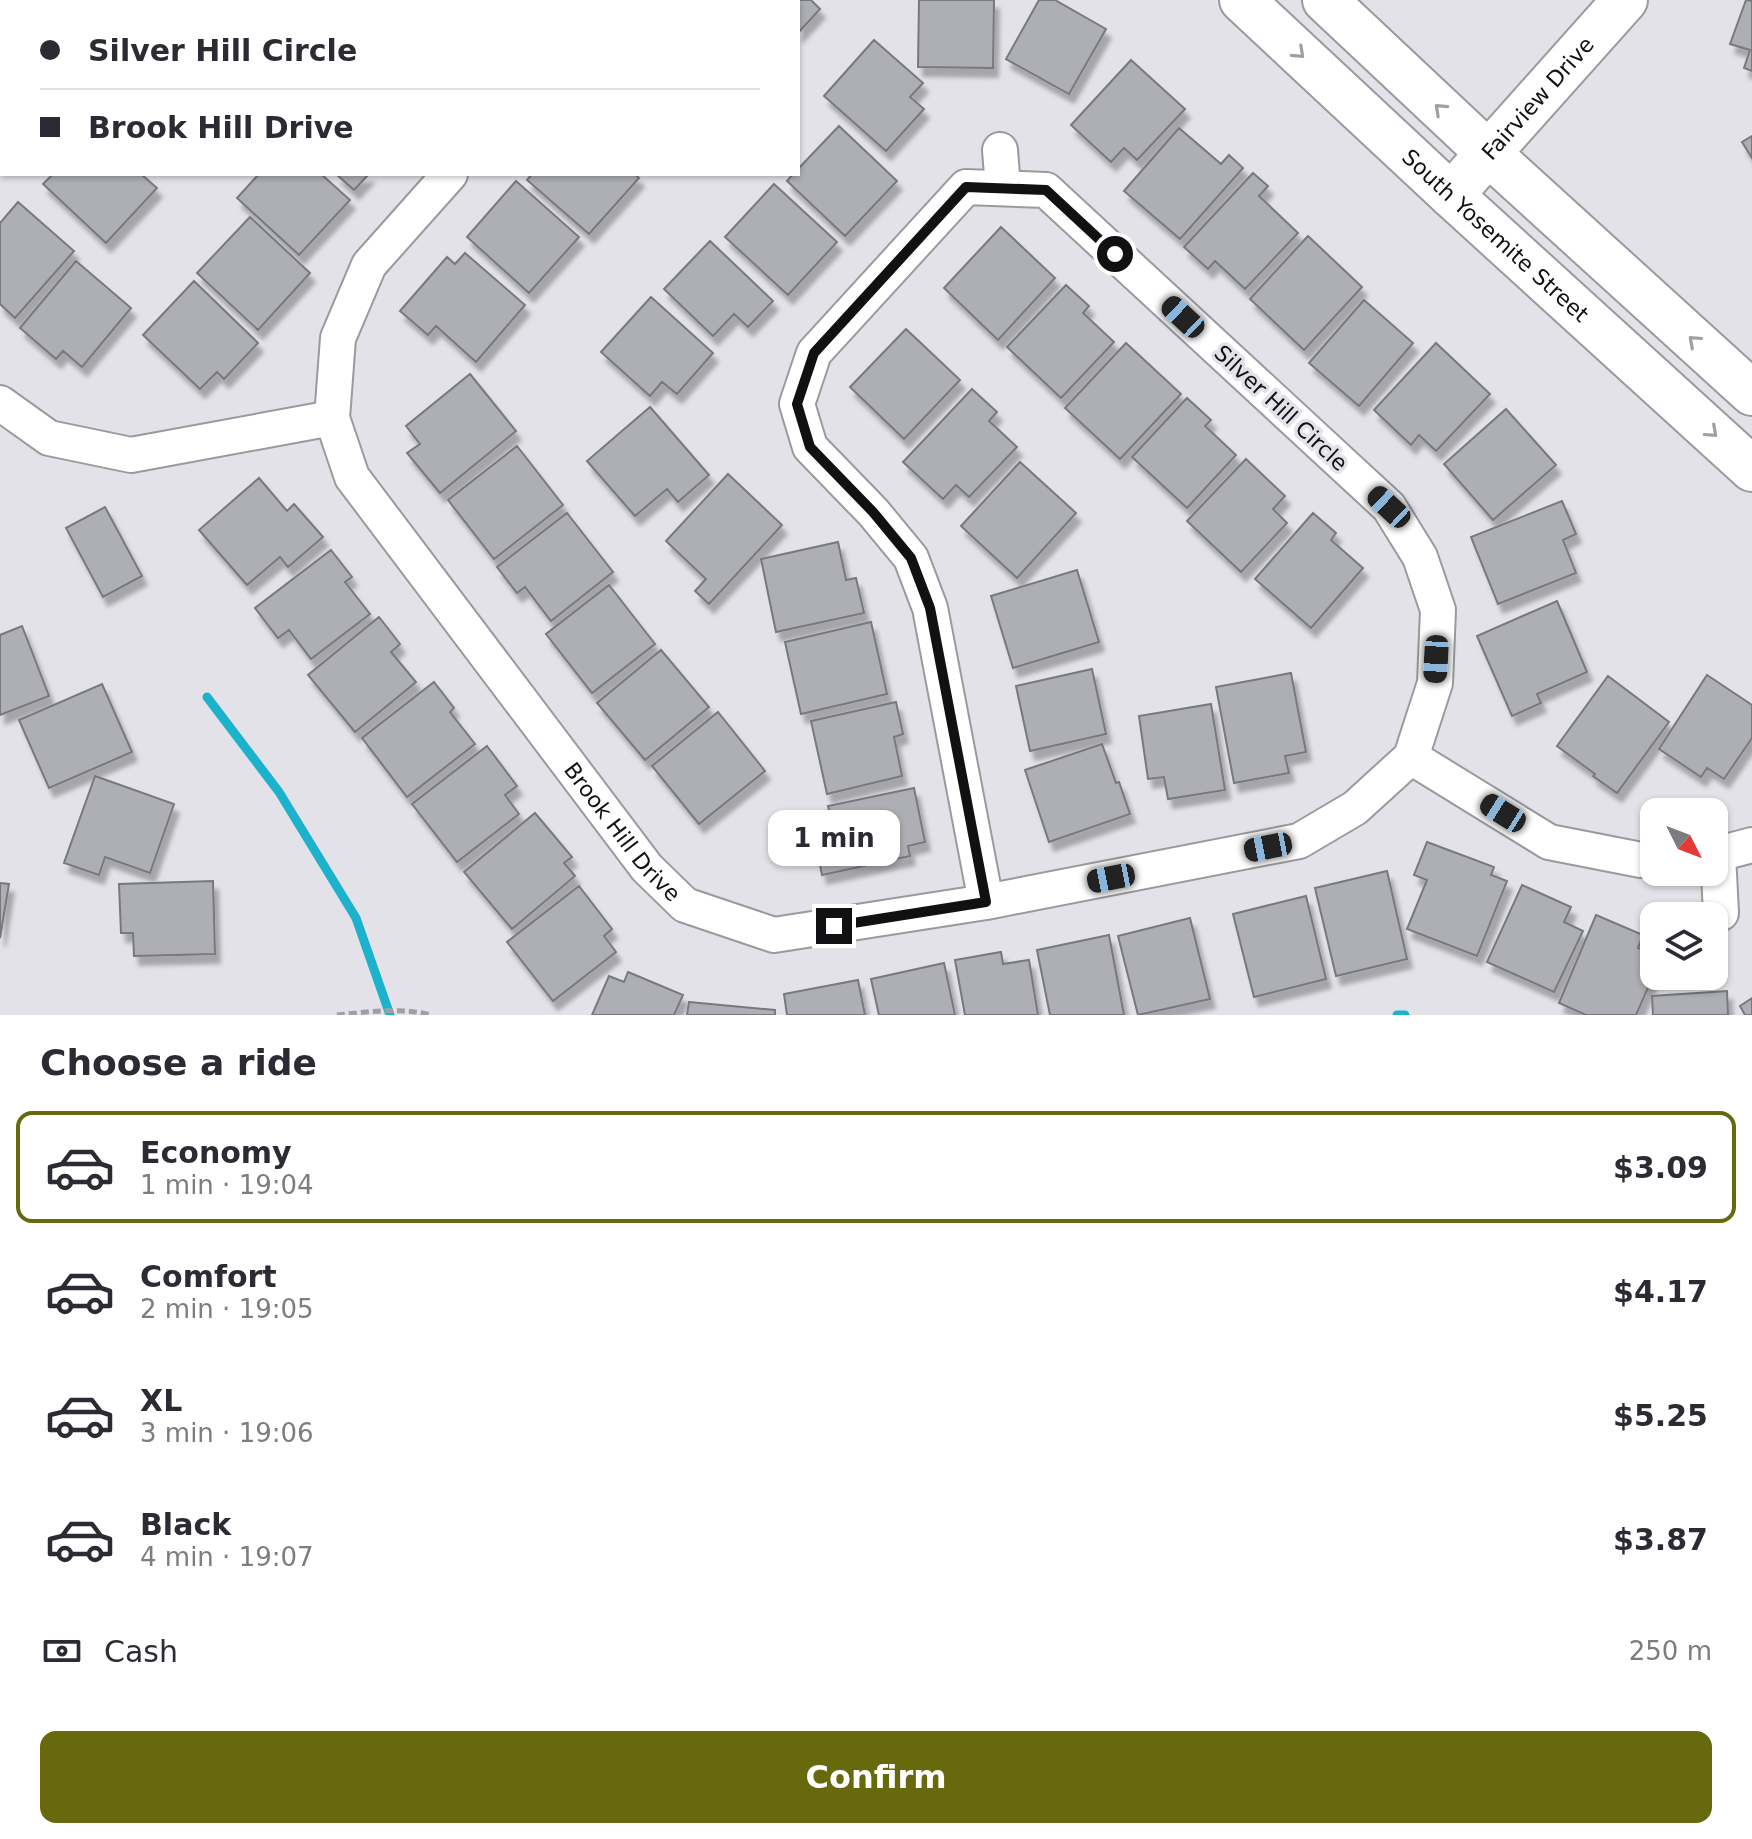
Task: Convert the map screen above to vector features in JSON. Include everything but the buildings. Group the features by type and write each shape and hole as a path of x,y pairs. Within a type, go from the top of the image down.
{"main road":[{"name":"South Yosemite Street","path":"1242,0 1752,469"},
{"path":"1325,0 1752,393"},
{"name":"Fairview Drive","path":"1451,195 1625,0"}],"street":[{"path":"1000,150 1003,188"},
{"path":"0,403 49,438 131,455 332,418 338,338 369,265 448,176"},
{"name":"Silver Hill Circle","path":"986,902 930,608 911,558 873,512 810,447 788,404 814,353 966,187 1046,190 1389,507 1420,557 1438,610 1435,683 1411,757"},
{"name":"Brook Hill Drive","path":"332,418 352,477 647,868 685,905 774,935 986,902 1299,841 1355,808 1411,757"},
{"path":"1411,757 1549,842 1640,860"},
{"path":"1728,852 1752,845"}],"path":[{"path":"337,1015 417,1011 431,1015"}],"waterway":[{"path":"207,697 279,792 356,918 390,1015"},
{"path":"1397,1015 1405,1015"}],"route":[{"path":"834,926 986,902 930,608 911,558 873,512 810,447 797,404 814,353 966,187 1046,190 1115,254"}]}
